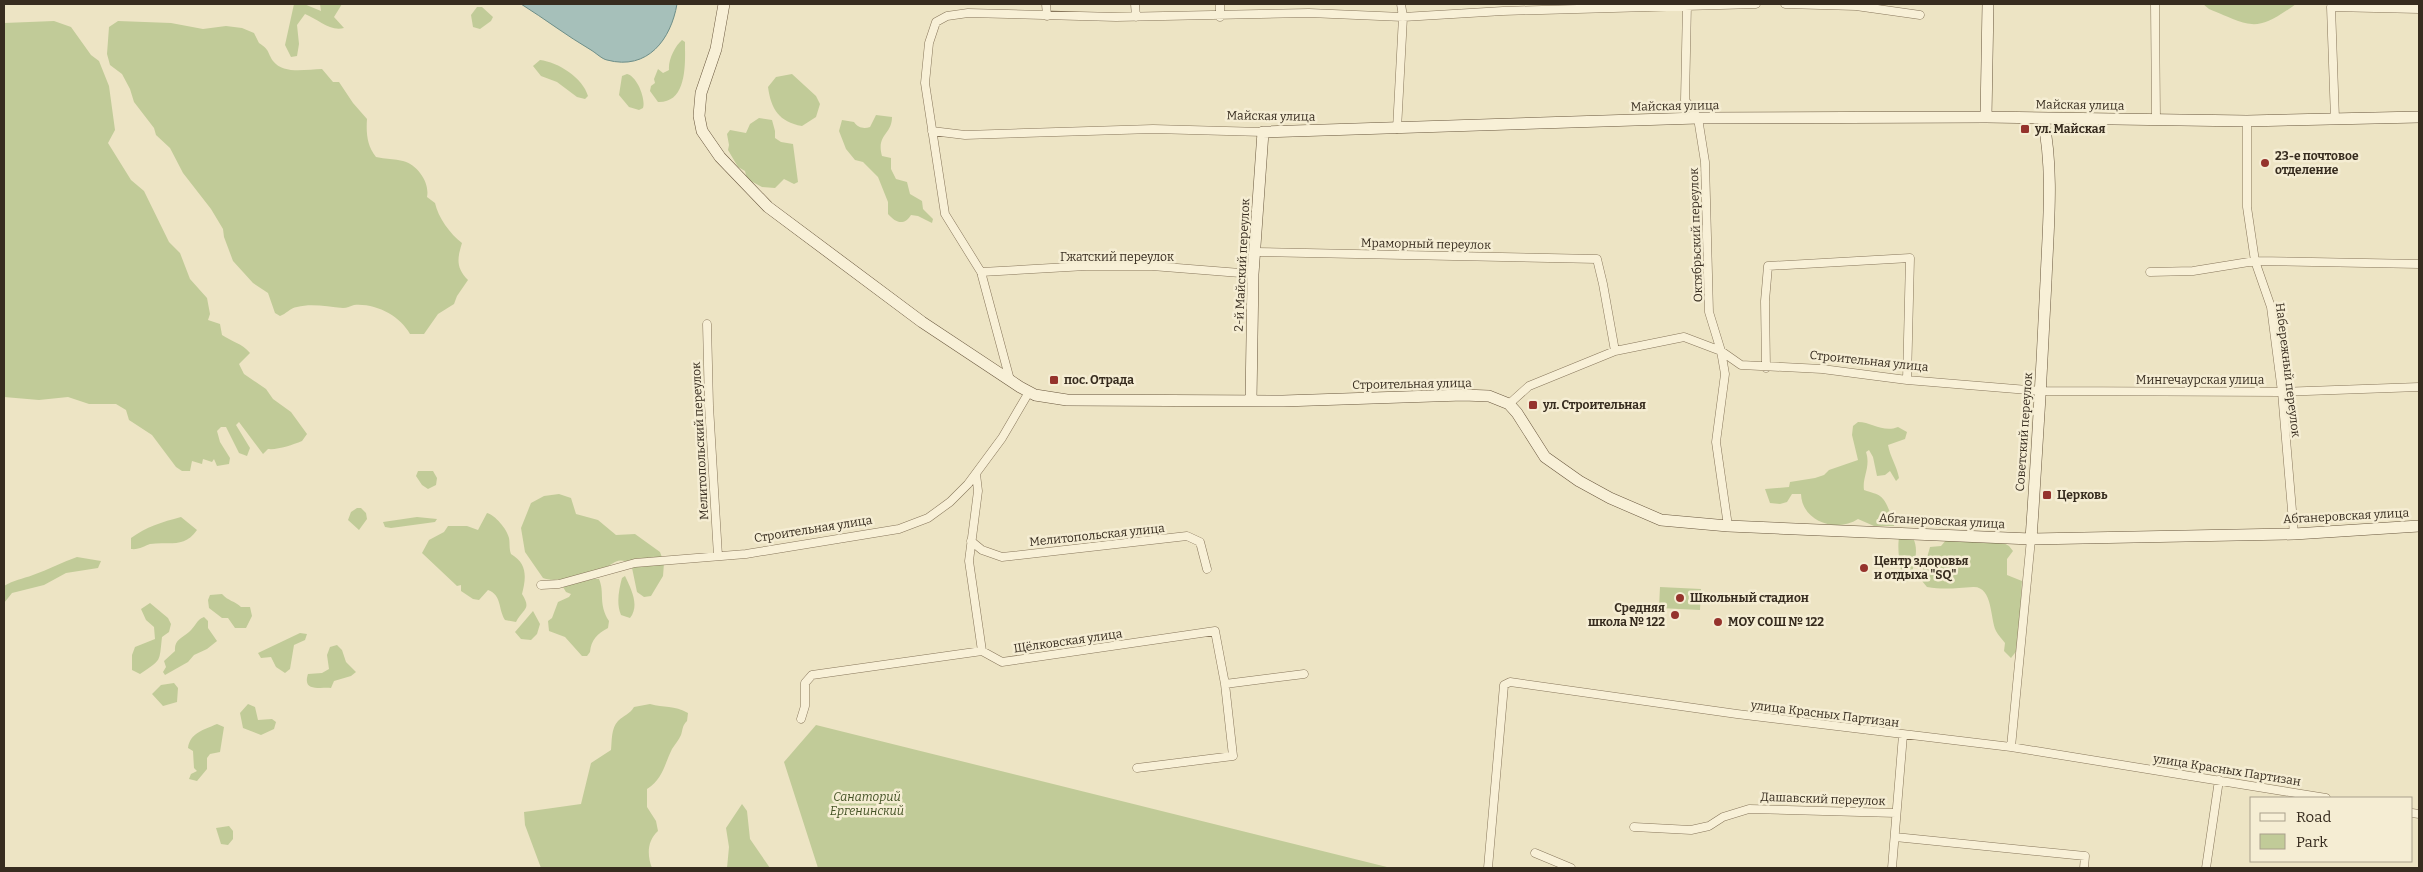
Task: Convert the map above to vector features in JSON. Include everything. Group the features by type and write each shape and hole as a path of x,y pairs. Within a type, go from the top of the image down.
{"street":[{"name":"Строительная улица","path":"724,4 716,49 701,93 699,116 702,131 720,157 768,207 922,322 1029,392 1067,400 1283,401 1463,395 1489,396 1509,404 1529,386 1615,351 1684,337 1722,351 1741,365 1766,368 1822,368 1907,380 2041,391"},
{"path":"1046,4 1047,16"},
{"path":"1135,4 1136,17"},
{"path":"1220,4 1220,17"},
{"path":"1309,4 1309,13"},
{"path":"1398,129 1403,17 1401,4"},
{"path":"1010,380 981,272 945,214 925,83 929,42 936,22 947,16 968,13 1047,16 1220,17 1309,13 1403,17 1687,5 1756,4"},
{"path":"1785,4 1856,5 1920,15"},
{"path":"1986,117 1988,4"},
{"path":"2155,4 2156,120"},
{"name":"Октябрьский переулок","path":"1687,5 1686,100 1698,118 1705,162 1709,312 1722,351 1725,374 1716,442 1728,526"},
{"path":"2335,119 2331,7 2419,9"},
{"name":"Майская улица","path":"932,131 965,135 1153,129 1263,132 1698,118 1986,117 2247,121 2419,117"},
{"name":"Советский переулок","path":"2011,747 2041,391 2048,239 2049,147 2043,119"},
{"name":"Набережный переулок","path":"2247,121 2247,207 2255,261 2271,307 2282,392 2294,534"},
{"name":"2-й Майский переулок","path":"1251,400 1253,274 1263,132"},
{"name":"Мраморный переулок","path":"1255,252 1597,259 1604,284 1615,351"},
{"path":"1766,368 1765,301 1768,266 1910,258 1907,380"},
{"path":"2150,272 2192,271 2255,261 2419,264"},
{"name":"Гжатский переулок","path":"981,272 1086,266 1152,266 1253,274"},
{"name":"Мелитопольский переулок","path":"707,324 709,406 718,556"},
{"name":"Мингечаурская улица","path":"2041,391 2282,392 2419,387"},
{"name":"Строительная улица","path":"541,585 559,584 642,562 788,548 899,529 928,518 950,502 976,474 1002,438 1029,392"},
{"name":"Абганеровская улица","path":"1509,404 1518,413 1545,456 1579,481 1610,498 1661,520 1728,526 2030,539 2294,534 2419,526"},
{"path":"801,719 805,706 805,683 812,675 982,651 969,561 978,491 976,474"},
{"name":"Мелитопольская улица","path":"971,541 982,550 1002,557 1187,536 1200,542 1207,569"},
{"name":"Щёлковская улица","path":"982,651 1002,662 1215,631 1225,684"},
{"path":"1137,768 1234,756 1225,684 1304,674"},
{"name":"улица Красных Партизан","path":"1488,868 1496,795 1501,705 1504,685 1510,682 1903,736 2011,747 2320,797"},
{"path":"1892,868 1903,736"},
{"path":"2206,868 2219,780"},
{"name":"Дашавский переулок","path":"1634,827 1691,830 1709,826 1723,817 1749,809 1896,813"},
{"path":"1895,837 2085,856 2084,868"},
{"path":"1535,853 1572,868"}],"green space":[{"path":"294,4 304,4 321,11 320,4 342,4 334,17 344,28 329,27 305,14 297,25 299,44 297,56 291,57 285,45"},
{"path":"2203,4 2296,4 2271,20 2254,24 2235,20 2209,9"},
{"path":"477,7 482,7 493,17 491,21 480,29 473,27 471,15"},
{"path":"54,21 71,27 91,55 99,61 109,86 115,130 108,143 131,180 144,191 169,242 180,253 190,279 207,298 210,314 208,320 220,324 222,335 250,353 239,364 244,374 266,389 273,399 291,412 307,434 302,441 281,448 268,449 263,454 239,422 236,425 250,448 247,456 239,453 226,427 221,427 217,431 220,442 230,458 229,464 217,466 214,459 212,462 203,459 202,464 192,461 190,471 182,471 176,467 152,435 129,420 126,410 116,404 89,404 68,397 39,400 4,397 4,23"},
{"path":"118,21 171,23 203,29 226,26 242,28 254,33 259,43 267,49 273,61 283,68 289,70 322,69 333,82 339,82 353,103 367,119 368,139 376,157 403,161 418,170 427,186 427,197 435,203 445,225 462,243 459,263 461,271 468,280 454,304 438,314 424,334 410,334 394,316 371,306 354,305 343,308 314,305 292,309 280,316 275,313 268,293 253,283 233,261 223,229 211,209 183,173 170,148 156,135 154,128 134,102 122,74 110,65 107,54 109,27"},
{"path":"682,40 685,42 685,60 680,89 668,101 658,102 650,91 651,86 655,83 654,79 658,69 663,73 669,70 672,54"},
{"path":"540,60 547,61 569,72 581,83 588,96 585,99 577,97 557,82 541,76 533,66"},
{"path":"627,74 637,83 642,94 644,104 643,108 639,110 629,107 619,95 622,76"},
{"path":"792,74 816,96 820,104 816,117 802,126 782,118 774,108 769,95 768,87 776,77"},
{"path":"876,115 892,117 890,128 881,143 882,156 891,158 891,169 896,179 907,182 910,194 922,201 923,209 933,219 932,223 918,216 911,215 903,222 891,217 888,214 888,202 878,177 863,162 855,160 846,149 839,131 842,120 854,122 861,128 868,128"},
{"path":"759,118 772,120 775,138 781,142 793,144 798,182 794,184 784,179 775,188 762,187 747,179 745,171 738,167 728,150 727,134 730,130 746,133 750,124"},
{"path":"1858,422 1887,429 1898,427 1907,432 1905,439 1888,445 1899,478 1896,481 1890,471 1885,475 1877,476 1873,457 1869,450 1866,452 1868,462 1864,490 1883,498 1893,518 1894,526 1874,526 1858,519 1840,525 1822,522 1807,512 1801,494 1792,494 1787,502 1780,504 1770,503 1765,489 1789,487 1790,482 1815,478 1824,475 1829,470 1858,460 1852,435 1853,426"},
{"path":"418,471 433,471 437,478 436,485 428,489 422,485 416,476"},
{"path":"559,494 571,498 576,514 598,520 616,535 635,534 660,552 664,563 663,576 651,596 644,597 637,592 631,563 621,560 602,569 572,577 556,580 543,578 525,552 521,528 531,503 544,496"},
{"path":"361,508 366,513 367,519 359,530 348,520 351,512"},
{"path":"487,513 497,519 506,531 511,554 517,558 523,567 525,577 522,594 526,606 516,622 505,620 498,599 492,592 488,590 479,600 473,599 461,591 461,585 457,586 422,553 429,540 444,532 448,526 467,526 478,530"},
{"path":"181,517 197,530 187,540 175,543 150,544 131,549 131,538 137,534 154,525"},
{"path":"417,517 437,519 435,522 391,528 385,527 383,522"},
{"path":"1899,538 1913,538 1916,548 1915,560 1909,581 1905,582 1899,560"},
{"path":"1947,539 2002,542 2013,551 2007,559 2007,575 2022,581 2018,649 2011,658 2004,651 2005,643 1996,631 1990,604 1984,592 1979,588 1973,587 1945,589 1927,587 1922,581 1930,547 1941,546"},
{"path":"77,557 101,561 98,568 66,573 44,585 12,593 4,603 4,586"},
{"path":"625,576 634,602 633,613 630,618 621,615 619,606 618,596 622,578"},
{"path":"599,579 601,584 604,609 609,621 608,628 595,638 587,656 582,656 565,637 549,631 548,621 552,618 558,602 569,597 571,594 566,592 563,587 567,584"},
{"name":"Школьный стадион","path":"1660,587 1701,589 1700,610 1659,608"},
{"path":"222,594 241,607 250,607 252,616 246,628 235,628 228,618 222,618 209,608 208,600 210,595"},
{"path":"150,603 168,618 171,624 169,632 162,637 158,660 140,674 132,670 132,655 135,647 155,639 154,627 146,620 141,609"},
{"path":"533,611 540,624 537,634 531,640 521,639 515,632"},
{"path":"204,617 208,621 208,628 217,641 207,649 194,655 188,662 165,675 163,672 166,667 164,661 175,651 179,640"},
{"path":"300,633 307,634 305,640 294,645 290,669 285,673 276,667 271,657 261,658 258,653"},
{"path":"337,645 342,650 346,662 356,672 351,676 334,681 331,688 310,686 307,680 308,674 322,673 329,669 327,655 330,647"},
{"path":"174,683 178,688 177,702 163,706 152,694 161,685"},
{"path":"248,704 255,707 258,720 272,719 276,722 274,729 261,735 243,728 240,713"},
{"path":"650,704 678,709 688,713 681,735 672,749 657,781 647,789 647,807 656,821 658,831 654,835 649,848 652,868 541,868 525,825 524,812 581,804 591,763 611,750 612,735 616,724 634,707"},
{"path":"217,724 224,727 220,752 210,754 207,758 207,769 197,781 189,779 191,774 197,771 194,768 193,751 188,748 191,739 202,730"},
{"name":"Санаторий Ергенинский","path":"816,725 1391,868 818,868 784,762"},
{"path":"742,804 747,811 750,839 770,868 727,868 729,847 726,828"},
{"path":"229,826 233,831 233,839 228,845 221,844 216,828"}],"water":[{"path":"521,4 677,4 669,29 655,49 646,56 634,61 622,62 603,58"}],"place":[{"name":"ул. Майская","path":"2025,129"},
{"name":"23-е почтовое отделение","path":"2265,163"},
{"name":"пос. Отрада","path":"1054,380"},
{"name":"ул. Строительная","path":"1533,405"},
{"name":"Церковь","path":"2047,495"},
{"name":"Центр здоровья и отдыха \"SQ\"","path":"1864,568"},
{"name":"Школьный стадион","path":"1680,598"},
{"name":"Средняя школа № 122","path":"1675,615"},
{"name":"МОУ СОШ № 122","path":"1718,622"}]}
